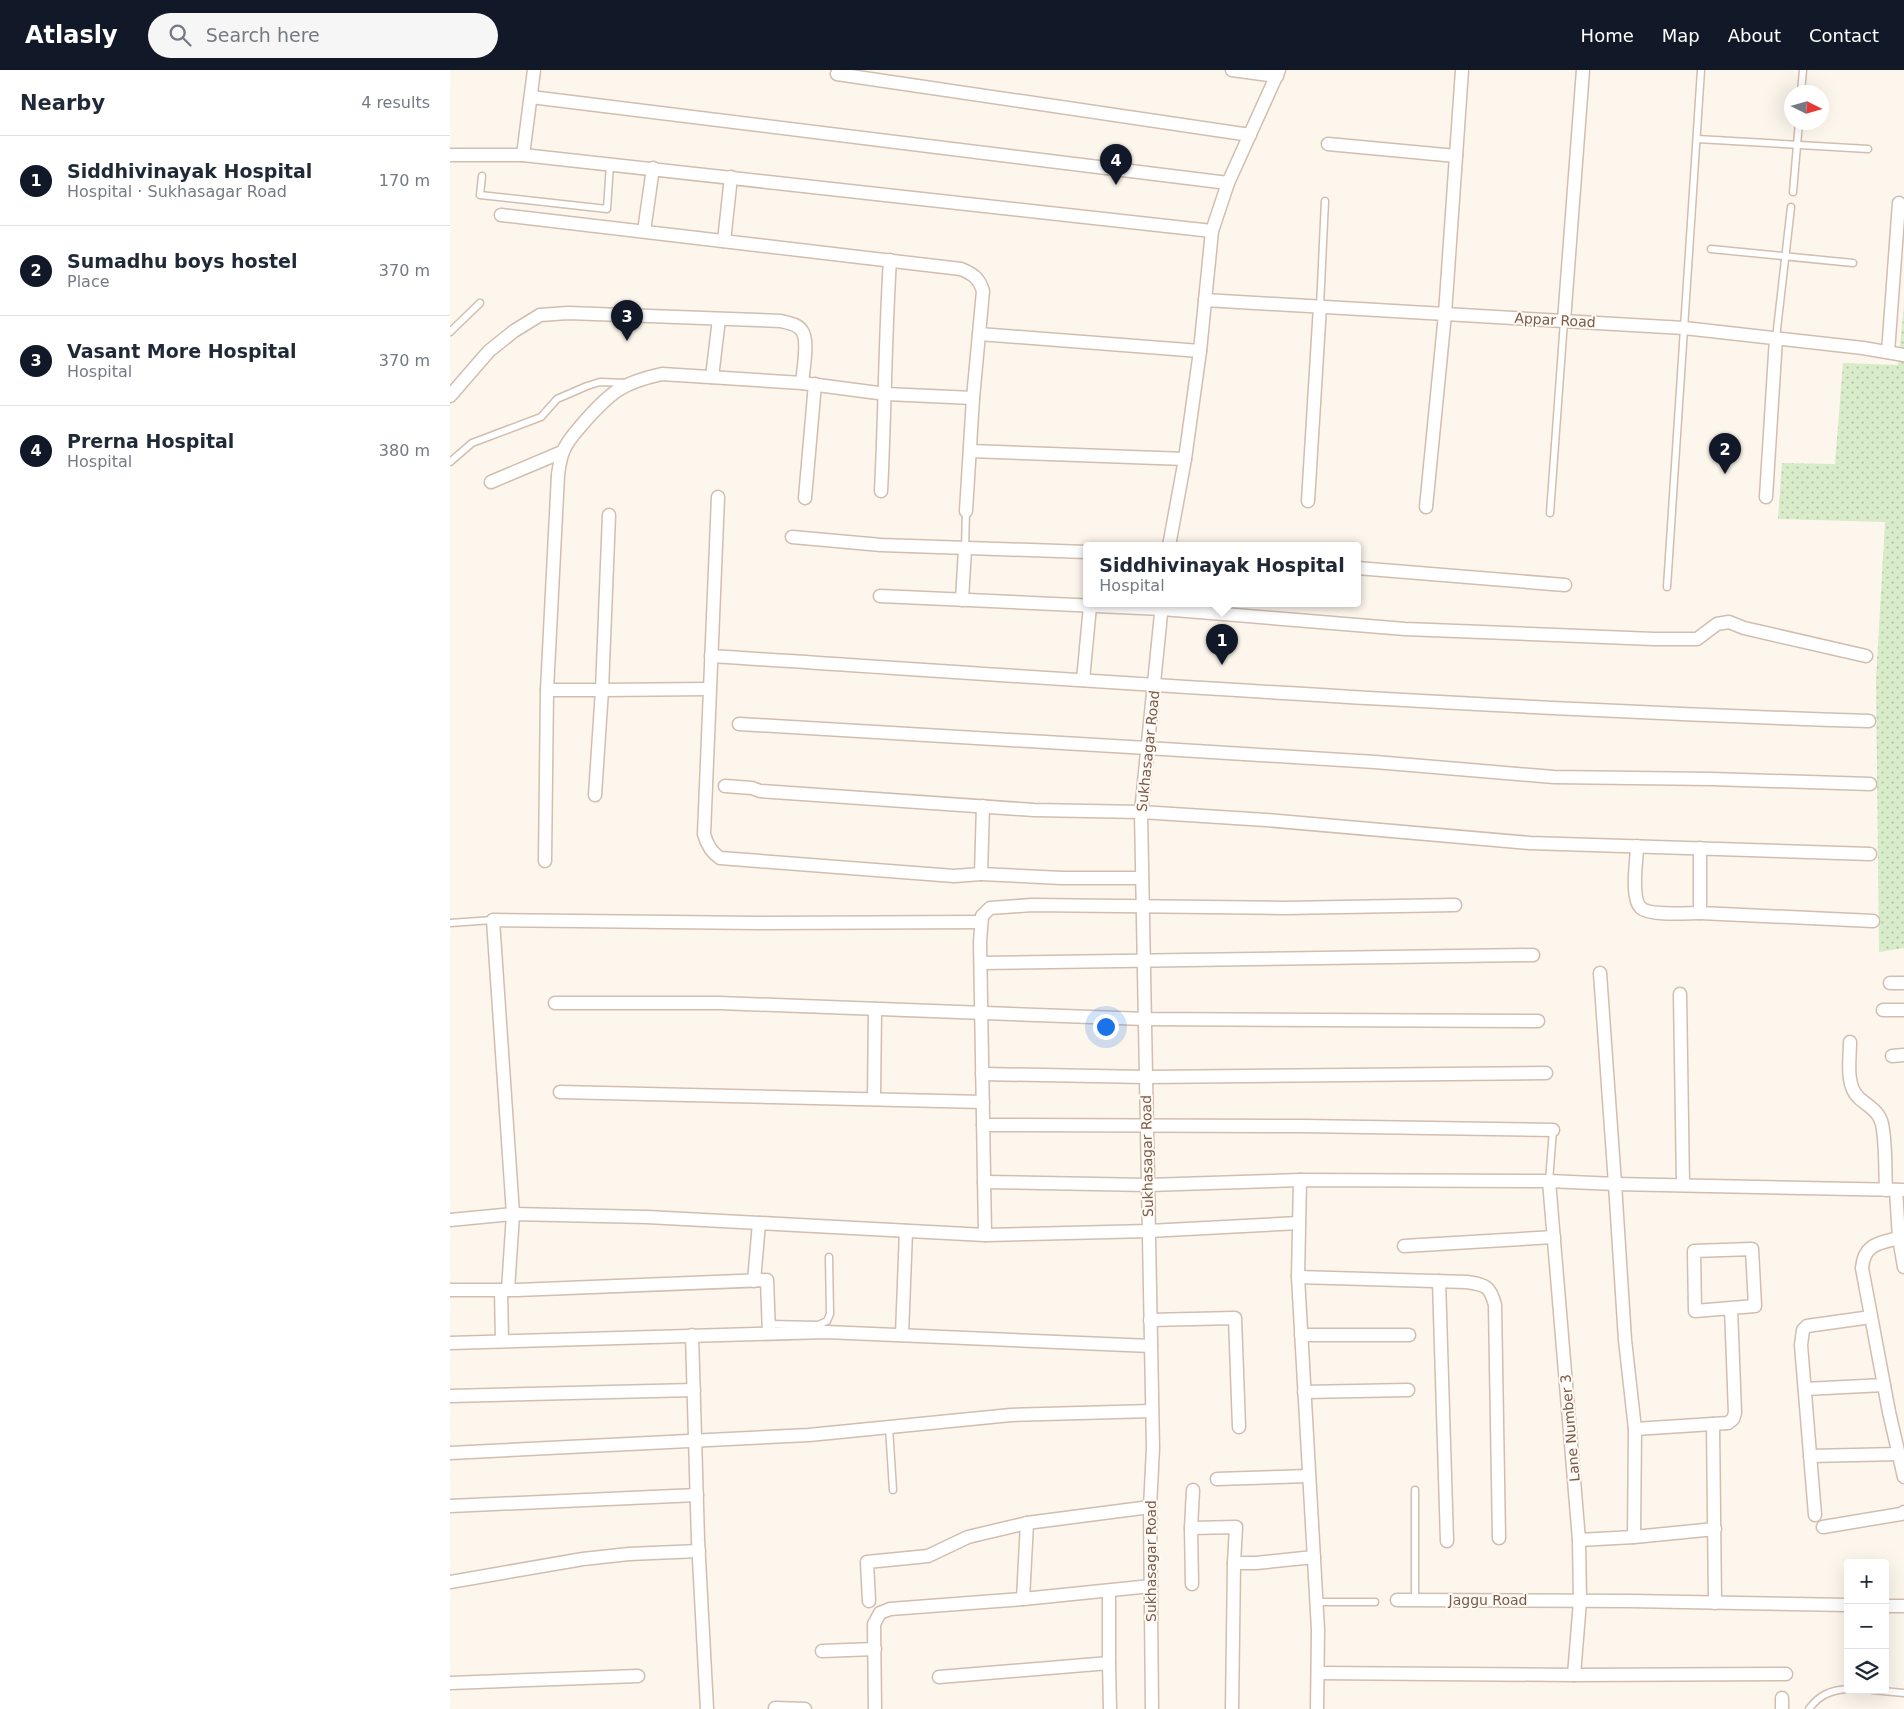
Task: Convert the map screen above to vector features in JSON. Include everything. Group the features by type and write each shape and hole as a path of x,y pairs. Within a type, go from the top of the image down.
{"street":[{"path":"523,155 534,70"},
{"path":"1170,542 1185,459 1200,351 1212,231 1228,183 1278,73 1232,70"},
{"path":"1426,507 1445,314 1462,70"},
{"path":"1564,321 1583,70"},
{"path":"837,74 1250,135"},
{"path":"532,97 1228,183"},
{"path":"1328,144 1456,156"},
{"path":"450,155 523,155 1212,231"},
{"path":"644,231 653,168"},
{"path":"724,241 731,177"},
{"path":"1888,352 1899,203"},
{"path":"501,214 961,269 972,274 980,281 984,291 972,398 966,511"},
{"path":"881,491 886,394 886,320 890,260"},
{"name":"Appar Road","path":"1205,300 1684,328 1904,354"},
{"path":"1308,501 1320,306"},
{"path":"450,396 489,351 514,331 540,315 568,313 781,321 796,326 803,332 805,341 809,384 805,498"},
{"path":"712,377 719,319"},
{"path":"979,334 1200,351"},
{"path":"1766,497 1776,338"},
{"path":"545,861 547,690 558,475 562,452 570,438 607,398 631,383 662,374 809,384 886,394 972,398"},
{"path":"970,451 1185,459"},
{"path":"490,482 562,452"},
{"path":"718,497 704,834 707,844 713,853 720,858 954,876 981,874 1062,878 1142,878"},
{"path":"595,794 602,690 609,515"},
{"path":"792,537 881,545 1083,552"},
{"path":"962,600 965,549"},
{"path":"1361,568 1565,585"},
{"path":"880,596 1083,606"},
{"path":"1083,680 1090,607"},
{"path":"1162,607 1405,628 1654,639 1697,639 1717,624 1729,622 1744,628 1866,656"},
{"name":"Sukhasagar Road","path":"1152,1709 1150,1506 1153,1448 1141,812 1162,607"},
{"path":"711,656 1529,707 1695,716 1870,721"},
{"path":"547,690 710,689"},
{"path":"739,724 1375,762 1554,777 1870,784"},
{"path":"725,786 752,788 760,791 1034,810 1141,812 1266,820 1530,843 1870,854"},
{"path":"981,874 983,806"},
{"path":"1637,846 1635,890 1637,903 1642,910 1654,913 1873,921"},
{"path":"1700,848 1700,914"},
{"path":"985,1236 981,922 982,916 990,908 1008,906 1285,908 1455,905"},
{"path":"502,1341 504,1290 513,1214 493,920 759,923 981,922"},
{"path":"981,963 1533,955"},
{"path":"1600,973 1625,1340 1635,1428 1634,1537"},
{"path":"1890,983 1904,983"},
{"path":"1680,994 1683,1185"},
{"path":"555,1003 719,1003 1145,1019 1538,1021"},
{"path":"874,1099 875,1009"},
{"path":"1884,1010 1904,1010"},
{"path":"1850,1042 1849,1076 1852,1087 1858,1097 1872,1108 1882,1122 1895,1190 1899,1238 1904,1267"},
{"path":"982,1074 1146,1077 1546,1073"},
{"path":"560,1092 983,1102"},
{"path":"983,1125 1553,1130"},
{"path":"984,1182 1148,1185 1300,1180 1549,1181 1895,1190"},
{"path":"1300,1180 1298,1277 1318,1630 1317,1709"},
{"name":"Lane Number 3","path":"1549,1181 1579,1540 1580,1601 1574,1675"},
{"path":"450,1220 513,1214 637,1217 985,1236 1149,1231 1299,1223"},
{"path":"754,1281 759,1223"},
{"path":"902,1335 906,1231"},
{"path":"1404,1246 1554,1237"},
{"path":"1899,1238 1876,1244 1863,1258 1862,1268 1904,1477"},
{"path":"1752,1249 1755,1306 1731,1308 1695,1311 1694,1251 1752,1249"},
{"path":"1298,1277 1467,1282 1484,1285 1492,1293 1495,1305 1499,1538"},
{"path":"450,1290 504,1290 768,1280 769,1329"},
{"path":"1439,1281 1447,1541"},
{"path":"1635,1428 1728,1423 1732,1419 1735,1413 1731,1308"},
{"path":"1815,1514 1801,1345 1803,1330 1807,1326 1871,1317"},
{"path":"1150,1320 1235,1318 1240,1427"},
{"path":"450,1343 692,1335 769,1329 1151,1346"},
{"path":"692,1335 699,1551 707,1709"},
{"path":"1301,1335 1409,1335"},
{"path":"1804,1389 1884,1385"},
{"path":"450,1396 694,1390"},
{"path":"1304,1392 1408,1390"},
{"path":"450,1453 809,1435 1011,1415 1152,1411"},
{"path":"1713,1424 1715,1603"},
{"path":"1810,1456 1899,1454"},
{"path":"1217,1479 1309,1476"},
{"path":"1192,1584 1191,1528 1193,1490"},
{"path":"450,1506 697,1495"},
{"path":"868,1601 867,1562 928,1556 968,1537 1027,1523 1150,1506"},
{"path":"1823,1527 1904,1512"},
{"path":"1023,1598 1027,1523"},
{"path":"1191,1528 1236,1527 1232,1709"},
{"path":"1579,1540 1715,1529"},
{"path":"450,1582 583,1559 629,1554 699,1551"},
{"path":"1234,1562 1314,1558"},
{"path":"875,1709 874,1624 880,1613 890,1609 1151,1586"},
{"path":"1109,1590 1110,1709"},
{"name":"Jaggu Road","path":"1397,1600 1844,1605"},
{"path":"1889,1606 1904,1606"},
{"path":"822,1651 874,1649"},
{"path":"939,1677 1109,1663"},
{"path":"1318,1673 1786,1674"},
{"path":"450,1683 638,1676"},
{"path":"774,1708 805,1709"}],"lane":[{"path":"1667,587 1701,70"},
{"path":"1801,85 1802,70"},
{"path":"1793,192 1798,130"},
{"path":"1697,139 1868,149"},
{"path":"482,176 480,195 607,209 610,164"},
{"path":"1320,306 1325,201"},
{"path":"1776,338 1790,207"},
{"path":"1711,249 1853,262"},
{"path":"450,332 480,303"},
{"path":"1550,513 1564,321"},
{"path":"450,462 472,443 541,417 557,399 600,382 631,383"},
{"path":"965,549 966,511"},
{"path":"450,923 493,920"},
{"path":"1549,1181 1553,1130"},
{"path":"769,1329 818,1325 827,1321 830,1314 829,1257"},
{"path":"889,1427 893,1490"},
{"path":"1415,1490 1415,1600"},
{"path":"1316,1602 1375,1602"},
{"path":"1809,1709 1815,1700 1832,1690 1844,1689"},
{"path":"1889,1692 1904,1693"}],"green space":[{"path":"1904,306 1904,948 1879,952 1876,680 1885,522 1778,519 1782,463 1835,464 1843,363 1898,365"}],"place":[{"name":"Prerna Hospital","path":"1116,185"},
{"name":"Vasant More Hospital","path":"627,341"},
{"name":"Sumadhu boys hostel","path":"1725,474"},
{"name":"Siddhivinayak Hospital","path":"1222,665"}]}
